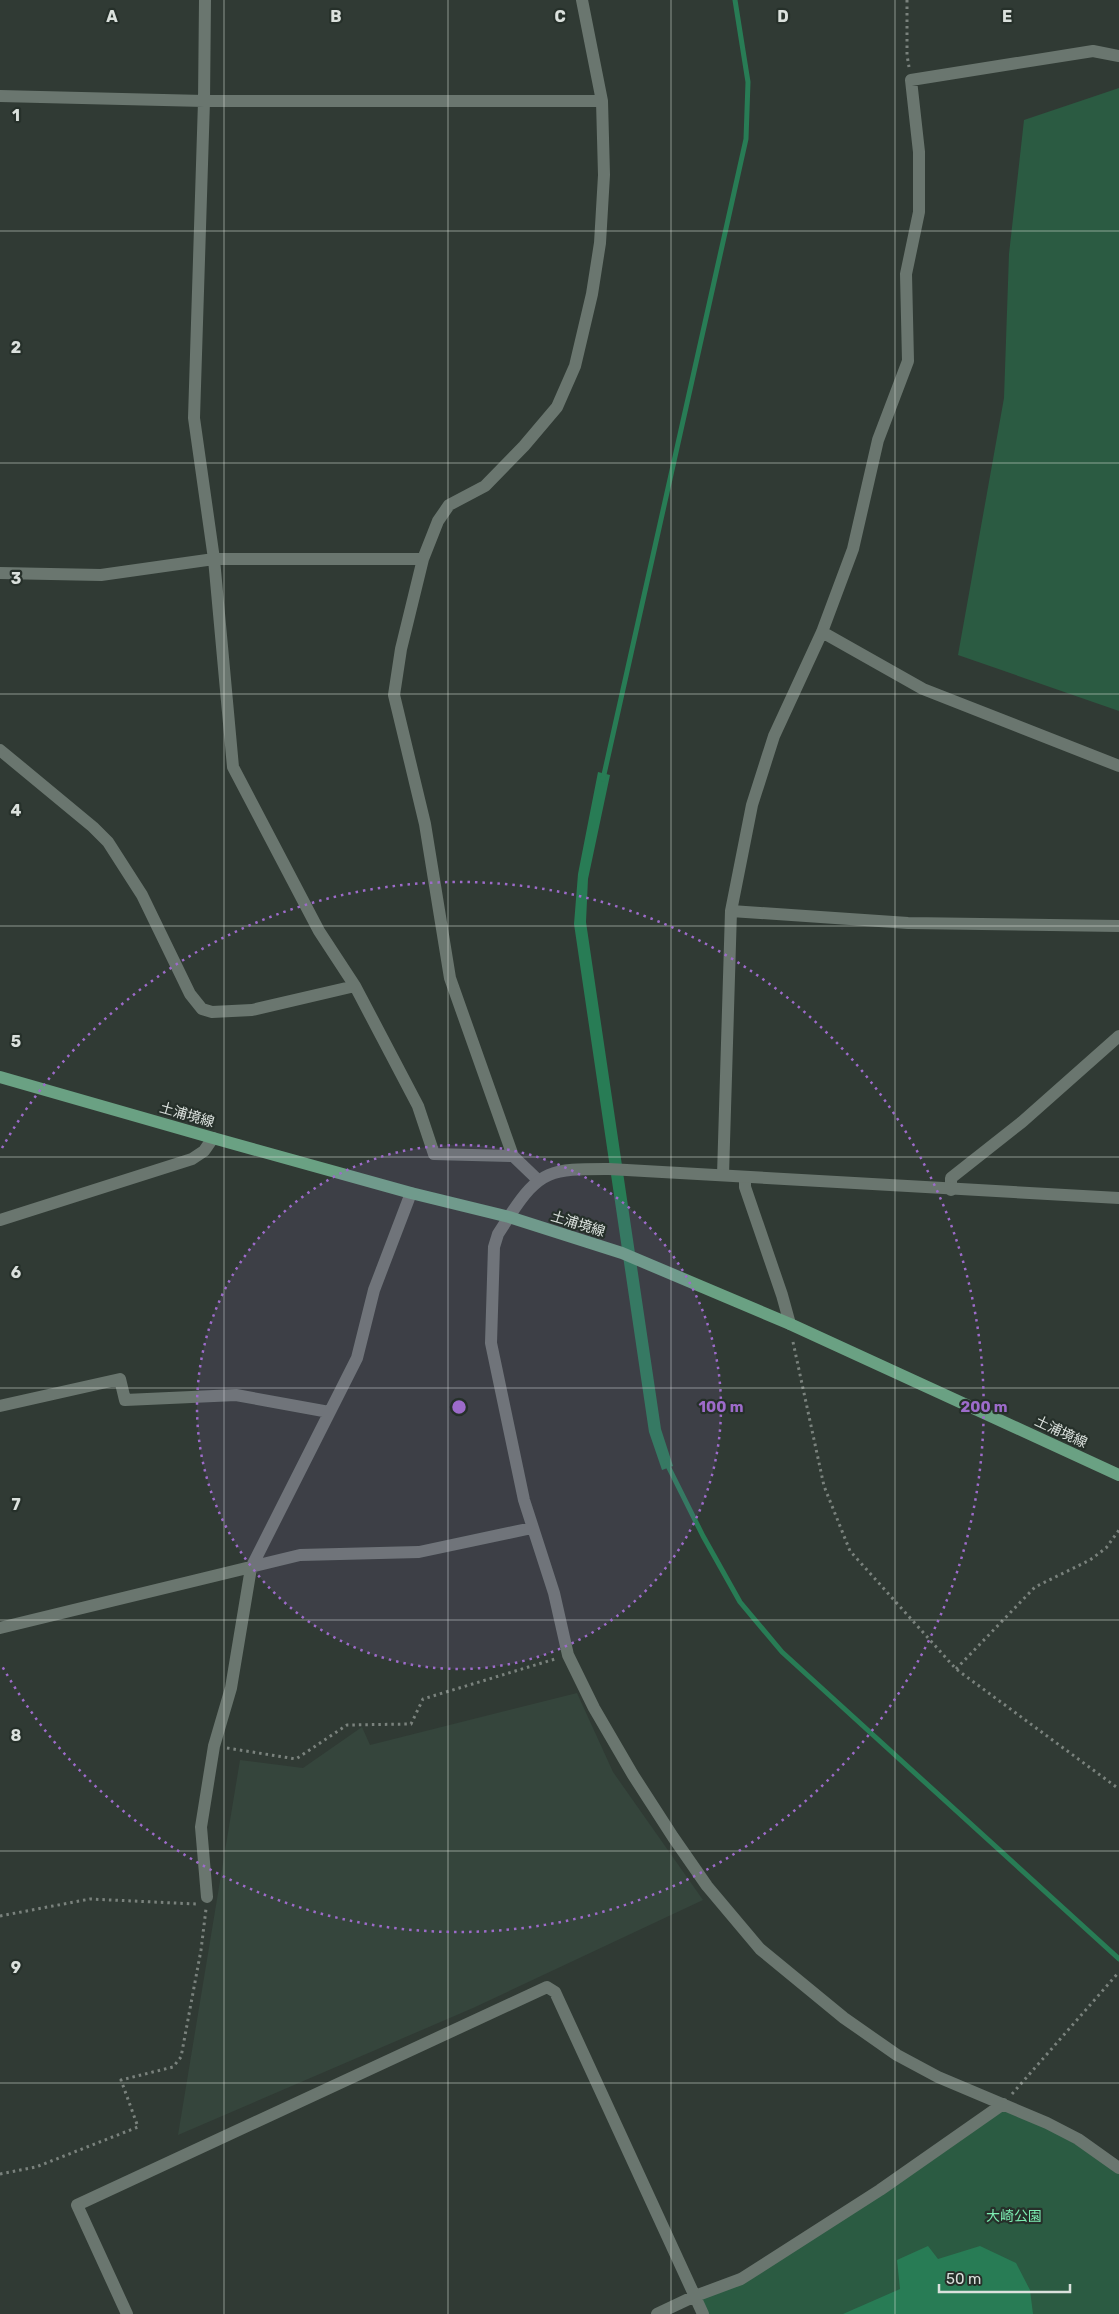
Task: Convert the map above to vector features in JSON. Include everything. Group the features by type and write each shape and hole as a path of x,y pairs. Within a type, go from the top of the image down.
{"main road":[{"name":"土浦境線","path":"0,1077 410,1193 508,1217 622,1253 790,1324 1119,1476"}],"street":[{"path":"205,0 204,101 194,418 214,559 233,767 319,931 355,986 418,1106 434,1154 513,1156"},
{"path":"538,1180 513,1156 450,978 425,824 394,695 401,649 423,559 438,521 449,505 485,486 524,446 557,406 575,366 592,294 600,243 604,175 602,101 582,0"},
{"path":"723,1175 730,911 752,805 774,736 822,632 853,548 878,440 908,360 906,274 919,212 919,152 911,80 1093,51 1119,56"},
{"path":"0,96 204,101 602,101"},
{"path":"0,573 101,575 214,559 423,559"},
{"path":"822,632 923,689 1119,766"},
{"path":"0,750 93,827 108,842 142,895 190,994 202,1009 212,1012 252,1010 355,986"},
{"path":"730,911 908,923 1119,926"},
{"path":"951,1190 951,1178 1022,1122 1119,1036"},
{"path":"0,1220 192,1159 204,1151 213,1138"},
{"path":"1119,1198 951,1190 723,1175 574,1169 552,1172 538,1180 524,1195 498,1234 494,1247 491,1343 522,1491 532,1528 554,1593 568,1655 594,1708 633,1775 707,1886 760,1949 844,2018 896,2055 938,2077 1003,2104 1078,2139 1119,2168"},
{"path":"745,1177 745,1187 790,1324"},
{"path":"207,1900 201,1827 214,1746 231,1688 251,1568 357,1358 374,1290 410,1193"},
{"path":"0,1406 120,1380 126,1400 236,1395 329,1412"},
{"path":"0,1628 300,1555 419,1552 532,1528"},
{"path":"127,2314 77,2204 547,1987 555,1992 703,2314"},
{"path":"657,2314 695,2296 741,2279 880,2190 1003,2104"}],"path":[{"path":"908,0 907,55 911,80"},
{"path":"790,1324 824,1486 850,1551 956,1669 1119,1789"},
{"path":"956,1669 1035,1587 1090,1560 1106,1548 1119,1530"},
{"path":"214,1746 296,1759 347,1725 412,1724 423,1699 568,1655"},
{"path":"0,1916 90,1899 207,1900 201,1950 181,2057 173,2067 122,2080 138,2127 36,2167 0,2174"},
{"path":"1003,2104 1119,1972"}],"shaded area":[{"path":"598,772 610,775 588,879 586,922 661,1429 673,1466 662,1470 649,1432 574,924 578,874"},
{"path":"577,1693 613,1772 703,1900 473,2008 178,2135 240,1760 303,1768 362,1727 370,1745"},
{"path":"928,2246 938,2259 980,2246 1016,2263 1030,2290 1033,2314 843,2314 900,2289 897,2260"}],"green space":[{"path":"1119,88 1119,711 958,655 1004,398 1009,254 1024,120"},
{"name":"大崎公園","path":"1003,2104 1119,2168 1119,2314 703,2314 695,2296 741,2279"}],"waterway":[{"path":"603,779 746,139 748,82 735,0"},
{"path":"666,1462 703,1536 740,1602 782,1652 1119,1959"}]}
